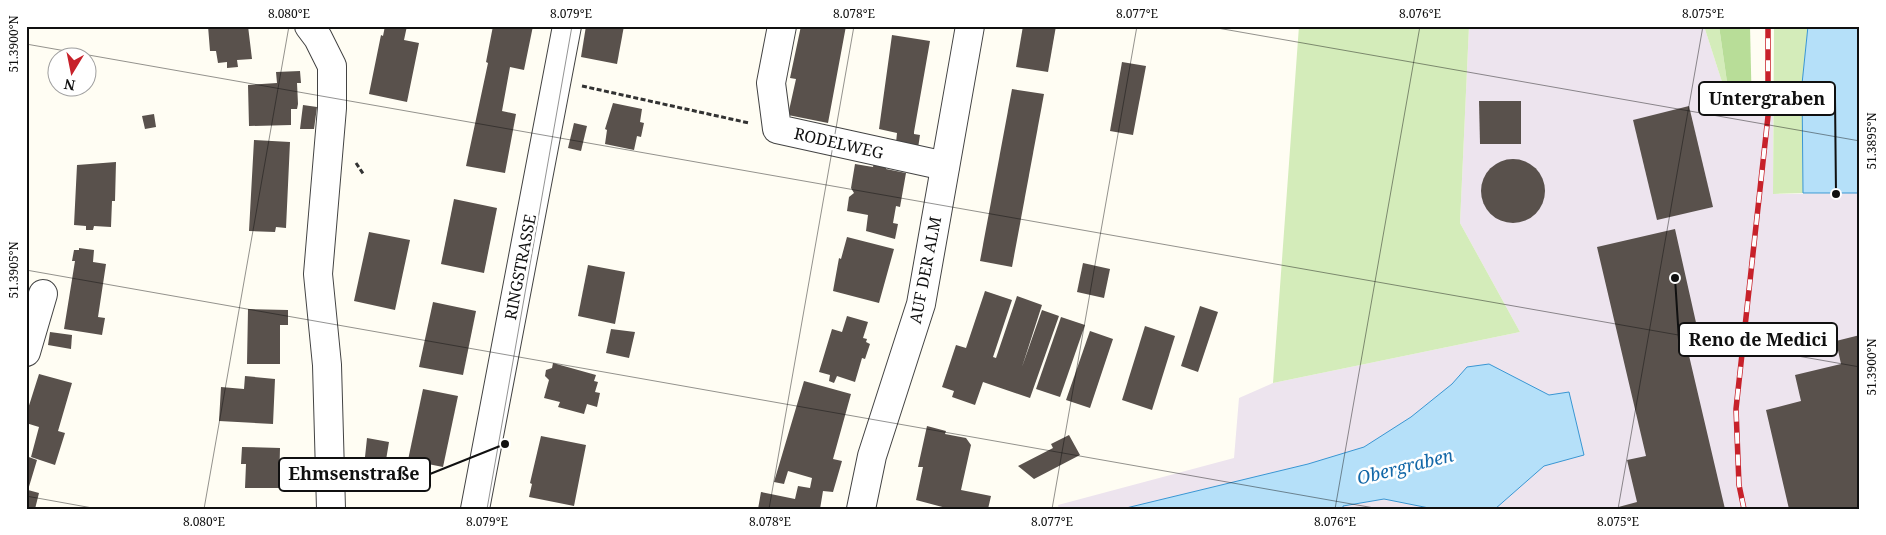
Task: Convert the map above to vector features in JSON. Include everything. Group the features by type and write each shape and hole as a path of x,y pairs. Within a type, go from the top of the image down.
{"street":[{"path":"309,26 318,38 332,66"},
{"path":"331,509 328,365 318,274 332,108 334,26"},
{"name":"RINGSTRASSE","path":"475,509 566,26"},
{"name":"RODELWEG","path":"782,26 771,83 777,129 944,166"},
{"name":"AUF DER ALM","path":"861,509 872,456 921,304 970,26"},
{"path":"26,352 43,294"}],"path":[{"path":"614,93 727,118"}],"shaded area":[{"path":"1469,26 1704,26 1731,110 1773,115 1773,194 1860,193 1860,509 1059,509 1058,505 1234,458 1239,398 1273,383 1520,332 1460,223"}],"green space":[{"path":"1299,26 1469,26 1460,223 1520,332 1273,383"},
{"path":"1704,26 1719,26 1731,110"},
{"path":"1719,26 1750,26 1752,114 1731,110"},
{"path":"1774,26 1808,26 1802,84 1803,193 1773,194"}],"water":[{"path":"1808,26 1860,26 1860,193 1803,193 1802,84"},
{"name":"Obergraben","path":"1489,364 1549,395 1569,392 1584,455 1544,466 1495,509 1434,509 1384,499 1343,506 1343,509 1122,509 1308,464 1364,447 1411,417 1452,384 1467,367"}],"building":[{"path":"208,26 248,26 252,59 237,60 238,67 227,68 227,62 218,63 216,51 210,51"},
{"path":"385,26 407,26 404,40 419,43 407,102 369,94 381,35 383,36"},
{"path":"493,26 533,26 524,70 510,67 502,111 516,114 505,173 466,166 488,63 486,62"},
{"path":"586,26 624,26 617,64 581,57"},
{"path":"801,26 846,26 828,123 788,115 796,79 790,78"},
{"path":"1023,26 1056,26 1048,72 1016,67"},
{"path":"892,35 930,41 914,132 914,134 920,135 918,148 896,143 897,133 879,129"},
{"path":"1122,62 1146,66 1133,135 1110,131"},
{"path":"300,71 301,83 297,83 298,104 297,109 291,109 291,125 249,126 248,85 277,83 276,72"},
{"path":"1012,89 1044,94 1012,267 980,261"},
{"path":"1479,101 1521,101 1521,144 1480,144"},
{"path":"613,103 642,109 640,122 644,123 641,137 637,136 634,150 605,144 607,130 605,129"},
{"path":"303,105 317,107 314,129 300,129"},
{"path":"1689,106 1713,207 1657,220 1633,120"},
{"path":"154,114 156,127 145,129 142,116"},
{"path":"574,123 587,126 581,151 568,148"},
{"path":"254,140 290,142 286,228 276,227 275,232 249,231"},
{"path":"875,158 888,159 886,169 906,173 900,207 896,206 893,223 898,224 895,239 866,231 868,215 847,211 849,197 854,193 851,188 855,164 873,167"},
{"path":"1513,159 1531,165 1539,173 1545,191 1539,209 1531,217 1513,223 1495,217 1487,209 1481,191 1487,173 1495,165"},
{"path":"116,162 115,201 112,201 111,227 94,226 93,230 86,230 86,226 74,225 77,165"},
{"path":"454,199 497,208 484,273 441,264"},
{"path":"1675,229 1697,327 1683,330 1725,509 1611,509 1637,502 1627,460 1646,456 1597,247"},
{"path":"369,232 410,240 395,310 354,301"},
{"path":"847,237 894,249 879,303 833,291 839,258 841,259"},
{"path":"79,248 94,250 93,262 106,264 98,317 105,318 102,335 64,329 75,261 72,261 74,250 79,250"},
{"path":"1083,263 1110,269 1104,298 1077,292"},
{"path":"588,265 625,272 615,324 578,316"},
{"path":"985,291 1012,300 993,357 996,358 1017,296 1042,305 1022,367 1042,310 1059,316 1030,398 983,382 975,405 952,397 954,391 942,387 956,345 966,348"},
{"path":"433,302 476,311 463,375 419,367"},
{"path":"1200,306 1218,312 1198,372 1181,366"},
{"path":"248,309 288,310 288,325 280,325 280,364 247,364"},
{"path":"847,316 868,322 863,338 867,339 866,342 870,344 865,359 862,358 855,382 837,376 834,383 829,381 830,375 819,372 832,329 842,332"},
{"path":"1061,317 1085,325 1060,397 1036,389"},
{"path":"1145,326 1175,336 1152,410 1122,400"},
{"path":"611,329 635,332 629,358 606,353"},
{"path":"1090,331 1113,339 1090,408 1066,400"},
{"path":"50,332 72,335 71,349 48,345"},
{"path":"1860,335 1860,509 1789,509 1766,410 1801,401 1795,375 1841,364 1836,341"},
{"path":"553,363 596,375 594,381 598,382 595,392 600,393 597,407 587,404 584,414 558,407 560,402 544,398 549,380 545,376 546,370 552,368"},
{"path":"39,374 72,383 58,431 65,433 55,465 31,457 39,427 26,423 26,415"},
{"path":"245,376 275,379 273,424 219,421 221,387 244,389"},
{"path":"804,381 851,394 833,459 842,461 833,492 823,491 820,509 758,509 761,492 795,499 798,486 810,488 812,478 788,471 784,484 774,482"},
{"path":"423,389 458,396 443,467 408,460"},
{"path":"927,426 946,431 945,434 966,438 971,445 961,490 991,496 988,509 950,509 916,500 923,467 918,467"},
{"path":"1069,435 1080,455 1034,479 1018,466 1053,448 1051,444"},
{"path":"541,436 586,445 574,506 529,497 532,484 530,483"},
{"path":"367,438 389,442 385,466 388,467 386,480 363,476"},
{"path":"242,447 280,448 279,488 245,488 246,464 241,464"},
{"path":"26,456 37,460 28,490 39,493 35,509 26,509"}],"railway":[{"path":"1744,509 1739,485 1736,409 1768,116 1768,26"}],"place":[{"name":"Untergraben","path":"1836,194"},
{"name":"Reno de Medici","path":"1675,278"},
{"name":"Ehmsenstraße","path":"505,444"}]}
